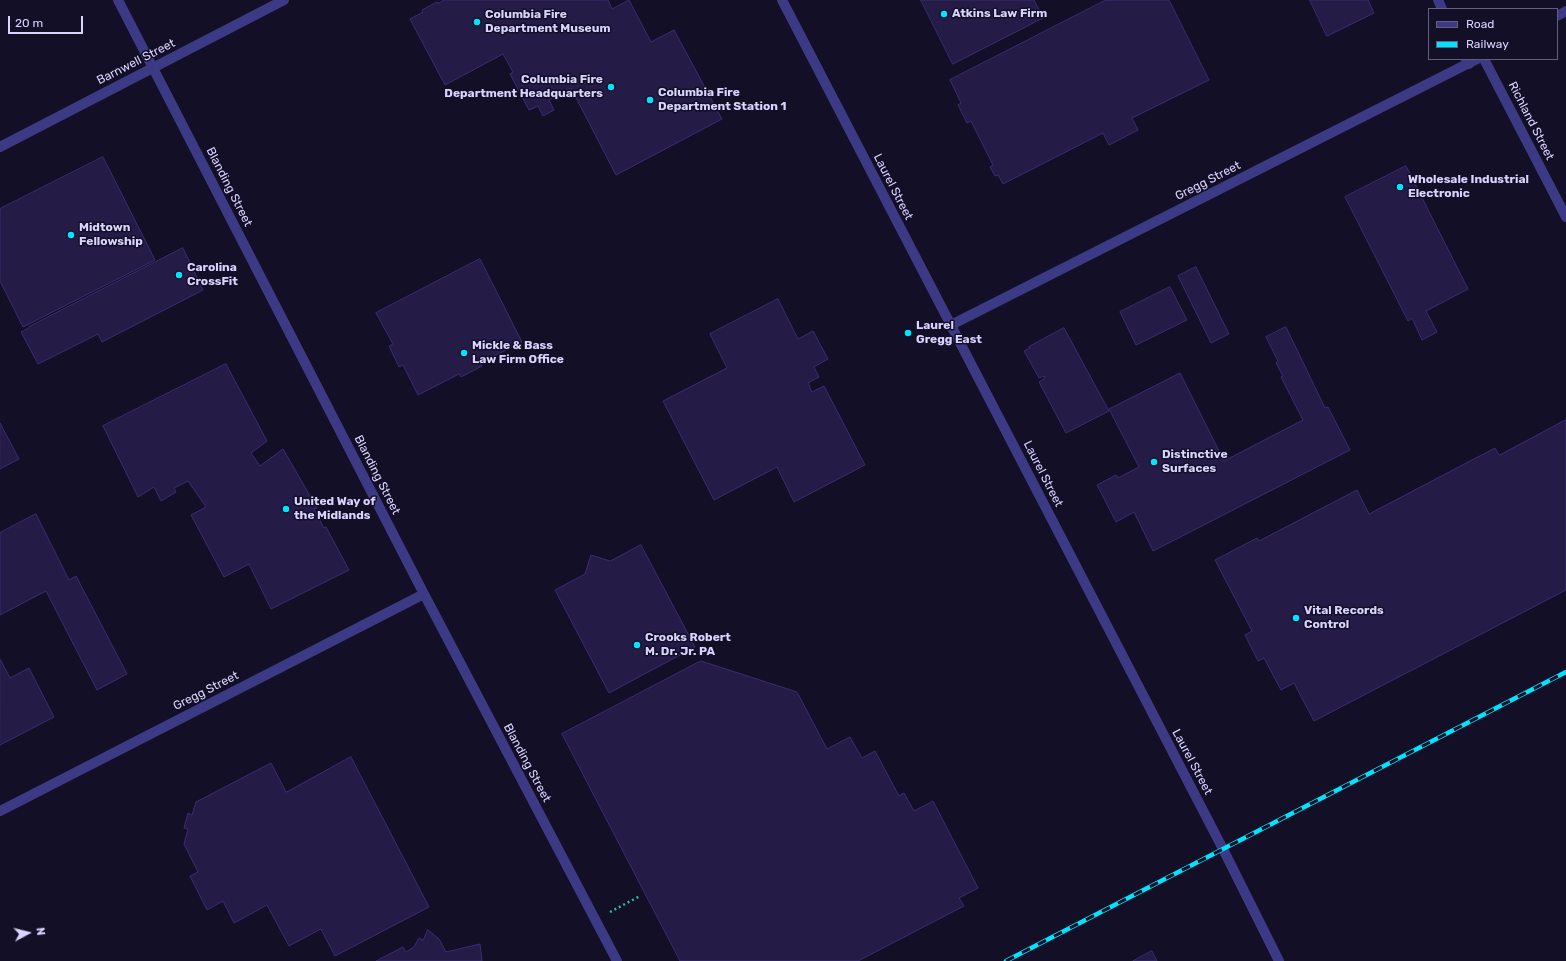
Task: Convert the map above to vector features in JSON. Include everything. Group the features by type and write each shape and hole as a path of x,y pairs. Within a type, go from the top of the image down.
{"street":[{"name":"Blanding Street","path":"118,0 424,594 617,961"},
{"name":"Barnwell Street","path":"0,146 284,0"},
{"name":"Laurel Street","path":"782,0 1223,849 1279,961"},
{"name":"Richland Street","path":"1485,60 1566,217"},
{"name":"Gregg Street","path":"950,326 1470,61"},
{"name":"Gregg Street","path":"0,812 424,594"}],"path":[{"path":"595,920 640,896"}],"building":[{"name":"Columbia Fire Department Headquarters","path":"445,0 608,0 612,9 629,0 651,42 674,30 722,119 616,175 571,88 549,100 554,110 543,116 538,106 529,110 510,74 513,72 503,54 445,85 410,19 423,12 422,10 437,2 438,3"},
{"path":"921,0 1034,0 1043,18 953,64"},
{"path":"1106,0 1169,0 1209,80 1132,118 1138,130 1109,145 1103,133 1003,184 998,175 995,176 990,167 993,165 971,121 967,123 958,105 961,103 950,80"},
{"path":"1310,0 1368,0 1374,13 1327,36"},
{"name":"Midtown Fellowship","path":"103,157 155,260 23,327 0,281 0,209"},
{"path":"1406,166 1468,289 1426,311 1437,332 1422,340 1412,318 1408,321 1345,197"},
{"path":"183,248 203,290 102,342 98,334 38,364 21,332"},
{"path":"480,259 522,342 480,363 482,366 461,377 459,374 418,395 403,365 399,367 389,346 393,344 376,313"},
{"path":"1196,267 1229,334 1211,343 1178,276"},
{"path":"1170,287 1187,320 1136,345 1120,312"},
{"path":"778,299 798,339 813,331 828,359 814,367 819,377 808,383 812,392 824,386 865,465 794,502 777,467 714,500 663,401 727,368 710,334"},
{"path":"1286,327 1325,408 1328,407 1350,450 1153,551 1134,512 1116,522 1097,485 1116,475 1118,478 1139,467 1109,409 1180,373 1224,461 1303,420 1281,377 1283,376 1276,363 1278,361 1266,337"},
{"path":"1064,328 1109,411 1066,433 1039,382 1045,378 1044,376 1039,378 1024,351"},
{"path":"226,364 267,441 251,453 260,466 283,449 317,508 314,509 324,528 326,527 349,570 271,609 249,564 224,577 191,515 206,507 188,481 174,488 176,492 161,501 154,487 138,497 103,426"},
{"path":"1566,420 1566,590 1314,721 1294,683 1281,690 1264,658 1258,661 1245,635 1252,631 1215,560 1257,538 1259,541 1357,490 1369,514 1495,448 1499,455"},
{"path":"0,423 19,459 0,469"},
{"path":"36,514 69,580 76,576 127,674 97,690 46,591 0,615 0,533"},
{"path":"641,545 695,647 609,693 555,590 585,574 591,555 610,561"},
{"path":"0,659 10,678 29,668 54,717 0,745"},
{"path":"701,661 797,692 827,749 850,737 862,758 875,751 899,796 904,793 914,811 933,801 978,888 959,898 964,906 858,961 680,961 562,734"},
{"path":"351,757 429,907 335,956 321,929 289,946 267,905 234,923 223,901 207,910 190,876 198,872 184,844 188,829 184,828 188,813 192,815 196,802 271,763 286,792"},
{"path":"428,930 439,939 446,952 480,944 482,961 376,961 403,947 406,952 414,947 419,938 423,940"},
{"path":"1152,951 1157,961 1133,961"}],"railway":[{"path":"1006,961 1566,672"}],"place":[{"name":"Atkins Law Firm","path":"944,14"},
{"name":"Columbia Fire Department Museum","path":"477,22"},
{"name":"Columbia Fire Department Headquarters","path":"611,87"},
{"name":"Columbia Fire Department Station 1","path":"650,100"},
{"name":"Wholesale Industrial Electronic","path":"1400,187"},
{"name":"Midtown Fellowship","path":"71,235"},
{"name":"Carolina CrossFit","path":"179,275"},
{"name":"Laurel Gregg East","path":"908,333"},
{"name":"Mickle & Bass Law Firm Office","path":"464,353"},
{"name":"Distinctive Surfaces","path":"1154,462"},
{"name":"United Way of the Midlands","path":"286,509"},
{"name":"Vital Records Control","path":"1296,618"},
{"name":"Crooks Robert M. Dr. Jr. PA","path":"637,645"}]}
